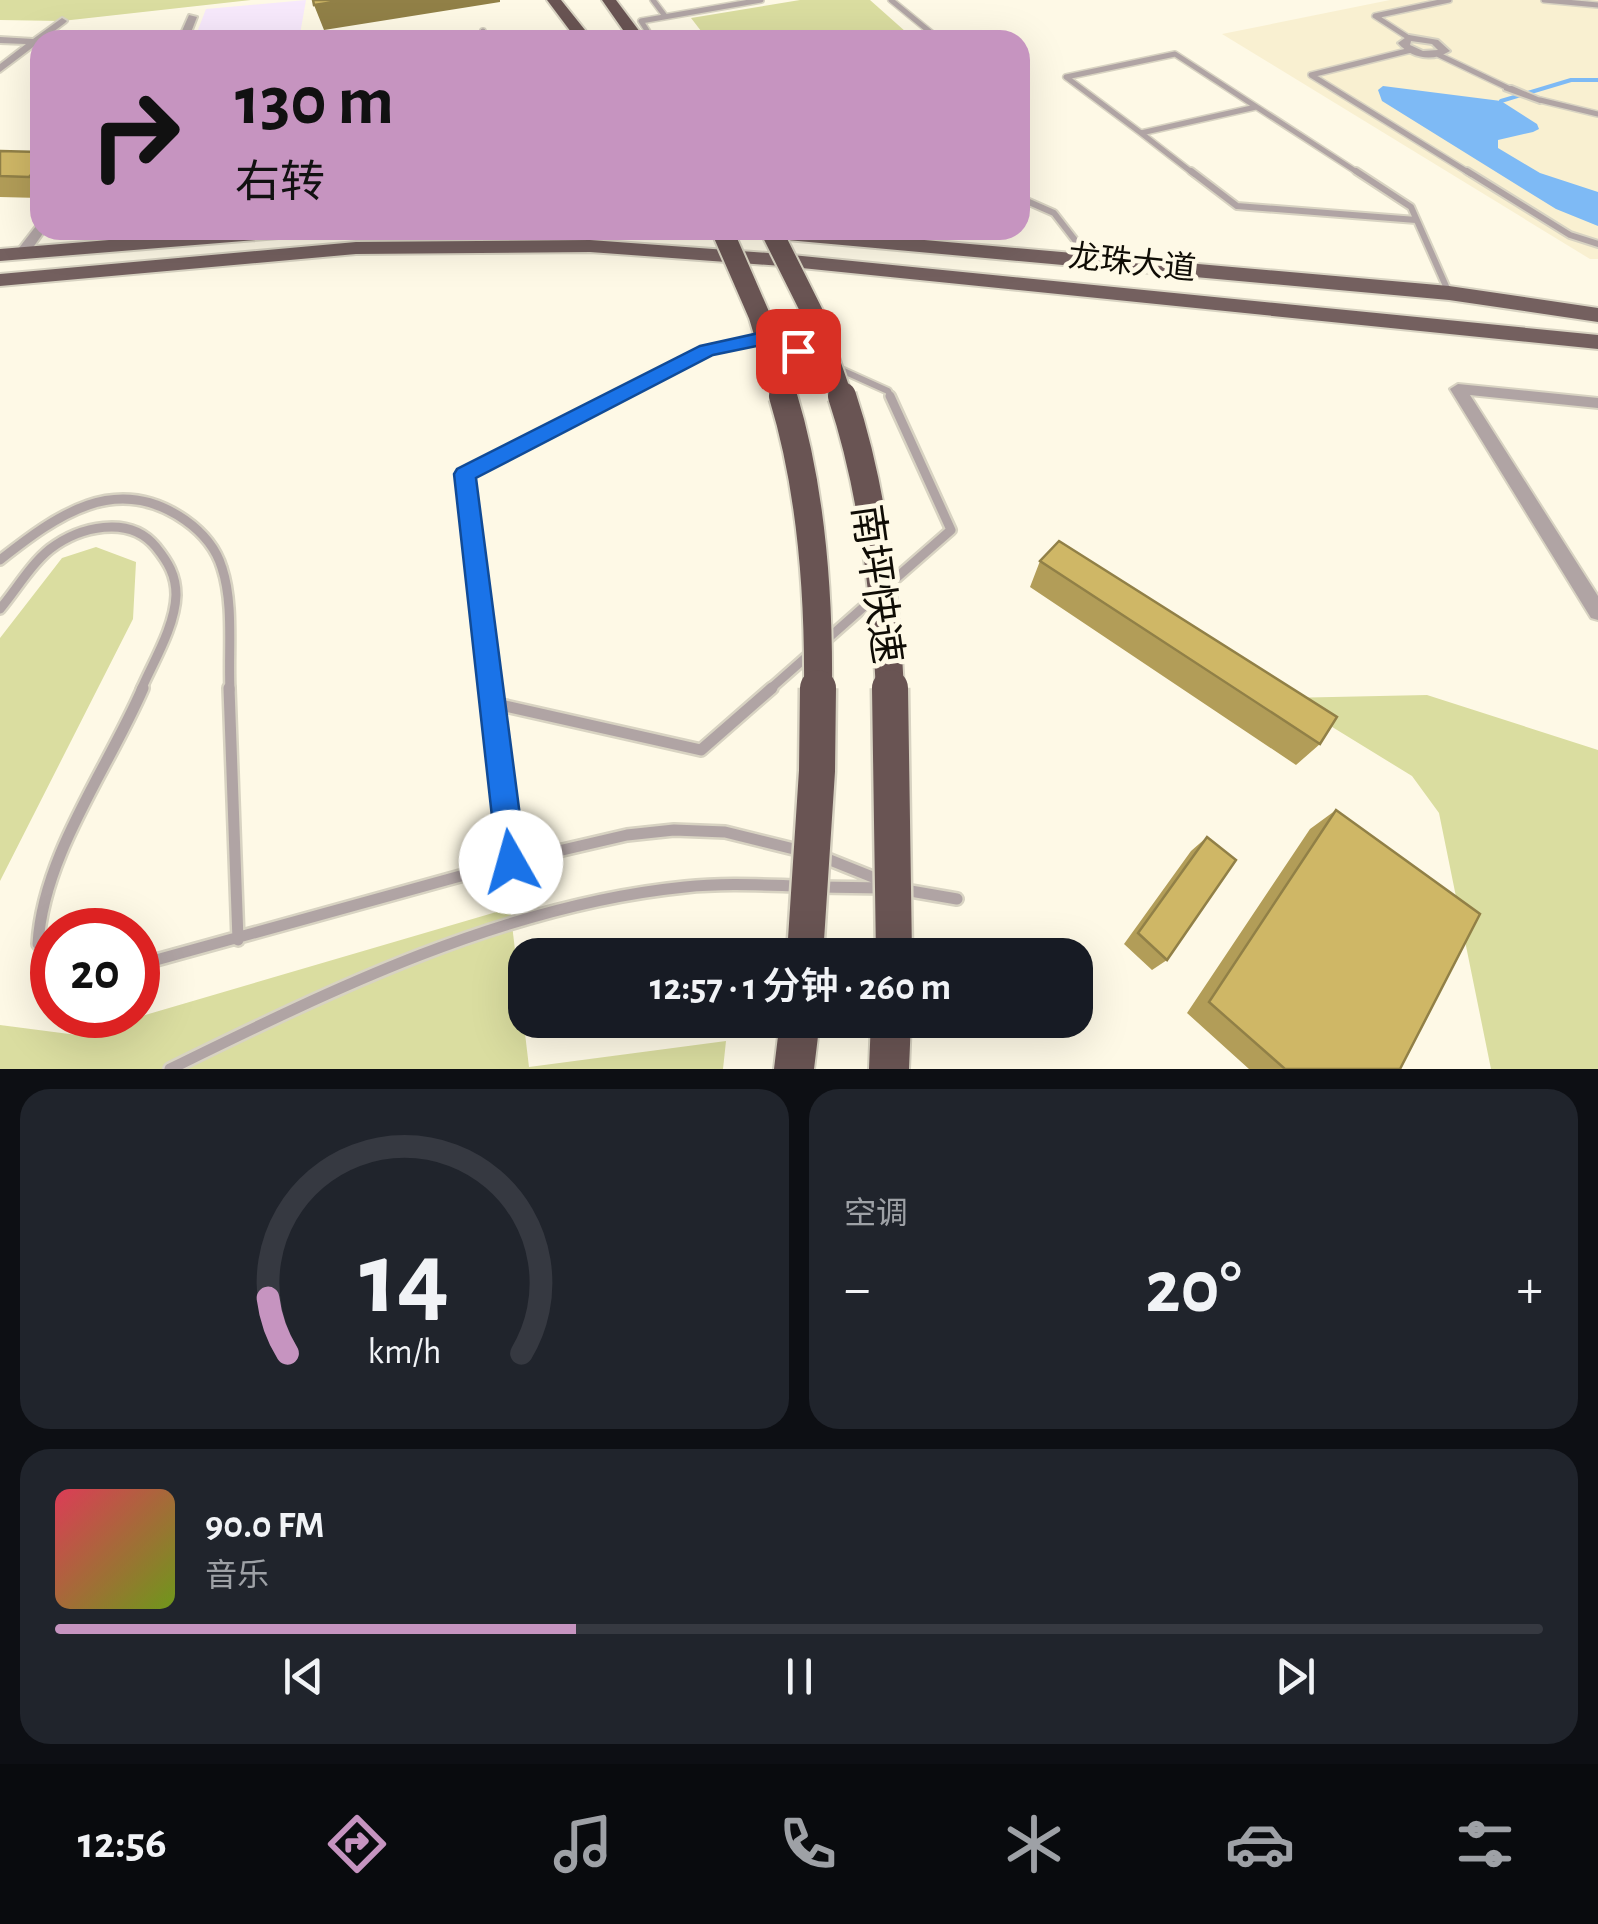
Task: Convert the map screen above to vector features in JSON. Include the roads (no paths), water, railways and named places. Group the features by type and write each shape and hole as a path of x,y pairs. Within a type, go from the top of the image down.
{"highway":[{"path":"554,0 577,30"},
{"path":"612,0 633,30"},
{"name":"南坪快速","path":"727,240 748,280 778,367 790,412 810,548 817,709 806,938"},
{"name":"南坪快速","path":"776,240 806,298 832,364 854,440 880,568 892,684 894,938"},
{"path":"794,1069 798,1038"},
{"path":"888,1069 890,1038"}],"main road":[{"path":"0,255 181,240"},
{"name":"龙珠大道","path":"926,240 1092,262 1449,293 1598,315"},
{"name":"龙珠大道","path":"0,280 340,249 474,244 616,247 1598,342"}],"street":[{"path":"187,30 192,18"},
{"path":"51,30 62,21"},
{"path":"0,40 30,42"},
{"path":"1410,44 1440,44 1446,50 1439,54"},
{"path":"0,69 30,46"},
{"path":"1508,88 1540,100"},
{"path":"22,253 31,240"},
{"path":"1598,403 1458,388 1598,612"}],"lane":[{"path":"653,0 665,16"},
{"path":"646,30 640,20 761,0"},
{"path":"891,0 928,30"},
{"path":"1410,44 1375,16 1448,0"},
{"path":"1544,0 1598,5"},
{"path":"1410,44 1316,71 1311,77 1570,235 1598,244"},
{"path":"1416,220 1237,206 1066,77 1175,54 1410,207 1416,220 1449,293"},
{"path":"1439,54 1508,88"},
{"path":"1540,100 1598,114"},
{"path":"1141,133 1256,107"},
{"path":"1030,200 1065,222 1092,262"},
{"path":"492,703 701,750 951,530 888,391 768,337 707,350 464,474 511,862"},
{"path":"0,560 57,516 83,505 128,499 154,502 174,510 217,552 226,585 238,940"},
{"path":"0,610 49,550 87,529 123,527 150,540 172,567 176,596 170,622 129,720 53,872 40,908"},
{"path":"160,960 511,862 627,835 674,830 725,832 818,855 901,889"},
{"path":"170,1069 370,979 553,913 612,898 674,888 901,889 957,899"}],"water":[{"path":"1383,86 1501,101 1537,124 1539,129 1533,132 1498,140 1498,148 1540,173 1598,192 1598,226 1556,209 1382,101 1378,90"}],"waterway":[{"path":"1501,101 1571,80 1598,80"}]}
